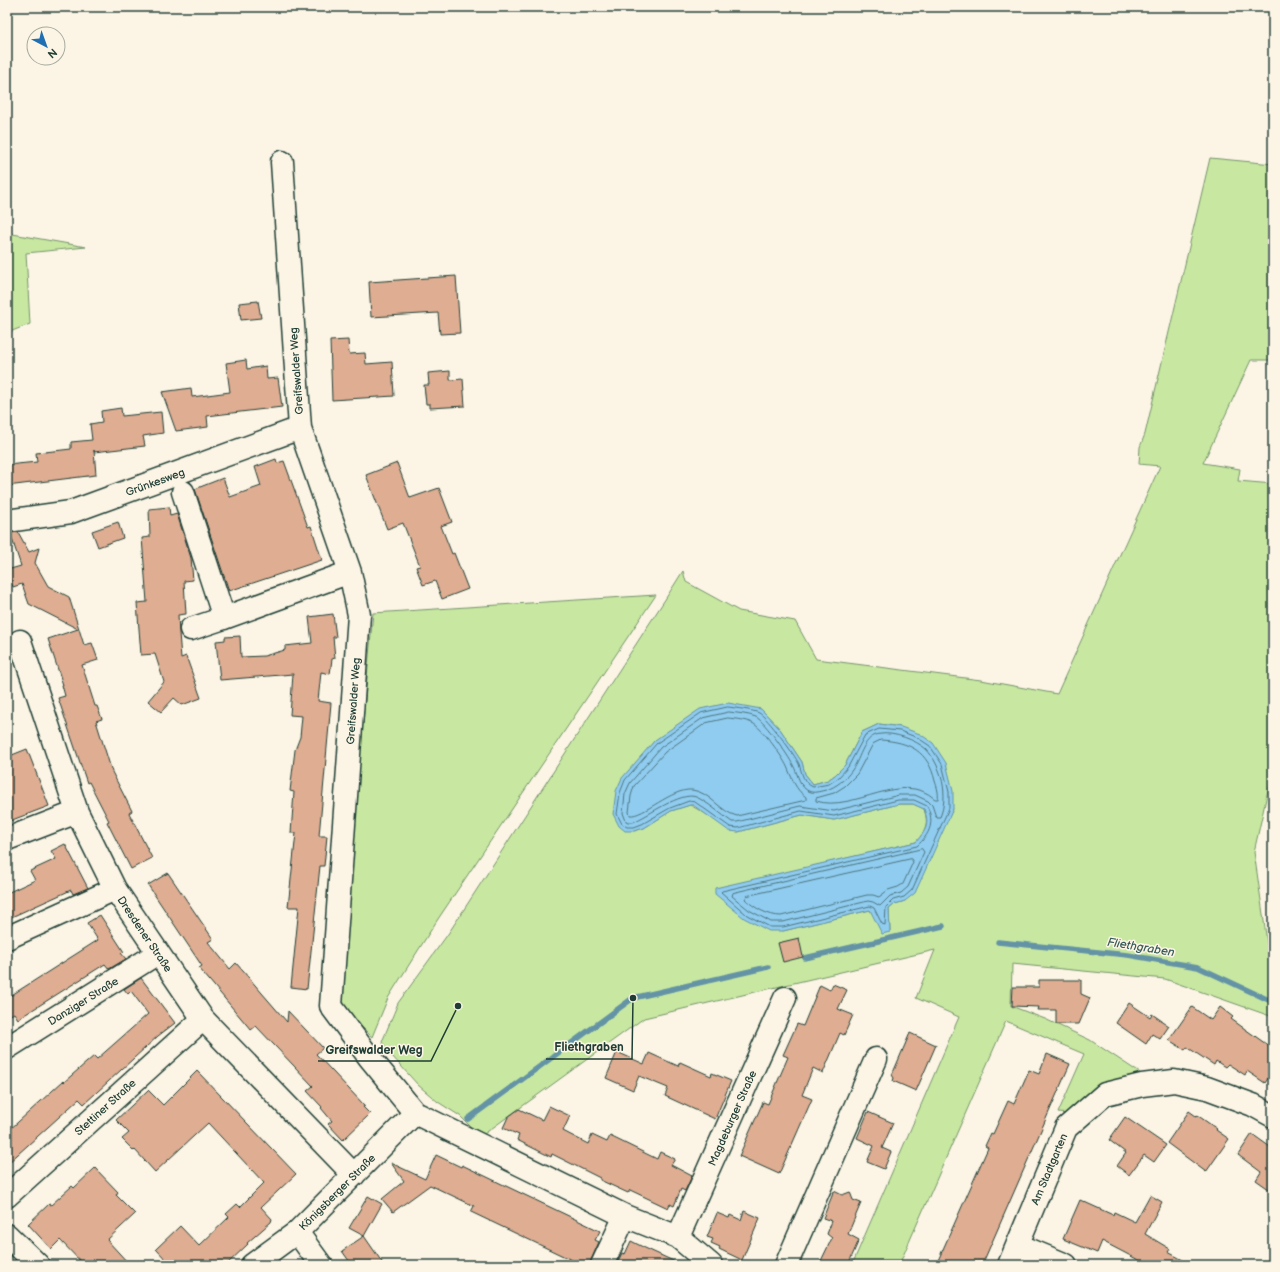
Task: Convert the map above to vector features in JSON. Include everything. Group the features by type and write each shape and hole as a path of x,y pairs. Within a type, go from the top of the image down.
{"street":[{"name":"Greifswalder Weg","path":"282,162 300,428 350,572 359,615 331,1006 369,1057 415,1113"},
{"name":"Grünkesweg","path":"7,521 71,512 300,428"},
{"path":"183,492 224,618"},
{"path":"191,629 350,572"},
{"name":"Dresdener Straße","path":"20,641 77,812 115,889 202,1019 354,1176"},
{"path":"7,839 77,812"},
{"path":"7,938 115,889"},
{"name":"Danziger Straße","path":"7,1048 158,953"},
{"name":"Magdeburger Straße","path":"678,1237 785,998"},
{"name":"Stettiner Straße","path":"7,1196 202,1019"},
{"path":"786,1265 876,1060"},
{"name":"Am Stadtgarten","path":"1008,1265 1018,1245 1066,1128 1105,1094 1142,1085 1174,1081 1207,1088 1253,1105 1273,1116"},
{"path":"415,1113 625,1216 678,1237 711,1265"},
{"name":"Königsberger Straße","path":"252,1265 297,1232 415,1113"},
{"path":"602,1265 625,1216"},
{"path":"297,1232 321,1265"},
{"path":"7,1235 38,1265"},
{"path":"1018,1245 1066,1265"}],"green space":[{"path":"1210,158 1273,164 1273,313 1270,320 1273,321 1273,360 1251,360 1203,463 1240,469 1238,481 1273,484 1273,777 1267,794 1254,852 1270,963 1273,963 1273,1017 1165,979 1012,964 1011,1006 1045,1019 1090,1040 1140,1073 1098,1090 1070,1114 1058,1113 1084,1054 1006,1021 899,1265 852,1265 959,1017 916,998 935,950 644,1018 484,1134 471,1127 460,1116 438,1102 418,1085 392,1056 382,1042 398,1003 448,934 683,571 686,582 739,611 795,621 816,659 981,680 1057,694 1160,466 1139,464 1140,447 1145,434","holes":["761,709 780,729 802,762 805,774 813,784 828,780 845,765 862,732 879,724 901,727 953,809 905,901 895,904 889,909 890,931 870,910 783,931 715,889 916,842 926,827 926,819 924,809 913,804 899,804 834,820 802,815 738,832 690,805 671,811 644,828 634,831 645,753 655,740"]},
{"path":"7,233 86,247 26,253 30,324 7,333"},
{"path":"656,595 438,919 388,998 372,1037 342,1007 338,994 373,613"}],"water":[{"path":"728,703 761,709 780,729 802,762 805,774 813,784 828,780 835,775 845,765 862,732 879,724 901,727 920,734 933,743 946,763 953,791 953,809 915,893 905,901 895,904 889,909 890,932 882,934 870,910 783,931 769,931 744,918 715,894 715,888 916,842 925,831 927,819 924,809 913,804 899,804 834,820 802,815 738,832 729,831 693,805 690,805 671,811 644,828 634,831 625,831 619,826 613,814 616,791 622,778 655,740 700,709"}],"building":[{"path":"456,276 460,333 440,334 438,313 371,317 369,282"},
{"path":"258,301 261,318 241,320 239,303"},
{"path":"348,340 349,354 365,353 366,364 392,362 394,396 332,400 330,341"},
{"path":"246,360 247,369 266,366 267,379 278,378 282,407 207,416 208,427 176,431 162,392 191,388 192,397 230,392 226,363"},
{"path":"450,371 450,380 463,379 465,406 430,408 430,404 426,404 424,385 429,385 428,373"},
{"path":"121,408 122,416 161,412 163,433 143,436 145,446 94,452 96,475 7,486 7,465 37,462 36,453 71,449 71,442 92,440 90,424 102,422 101,411"},
{"path":"276,459 277,463 284,461 308,527 311,526 322,560 229,591 195,489 223,478 230,497 261,486 255,467"},
{"path":"397,463 410,498 439,488 452,522 441,526 452,554 454,553 468,589 442,599 435,581 423,585 416,567 420,566 403,523 387,529 366,475"},
{"path":"169,507 170,516 177,514 191,558 193,580 184,581 186,614 178,615 179,633 181,658 186,656 201,698 182,705 174,698 161,712 148,701 164,682 155,654 141,655 137,603 147,602 142,538 150,537 149,509"},
{"path":"118,522 123,538 98,547 92,531"},
{"path":"18,532 29,552 39,548 35,563 48,586 69,597 84,645 92,643 98,660 82,665 95,706 97,706 102,719 96,721 112,772 132,811 129,813 152,858 131,869 107,822 109,821 89,782 87,783 58,698 65,696 63,685 48,639 78,629 29,604 22,584 13,587 7,570 21,566 10,533"},
{"path":"333,614 336,637 333,637 335,658 332,659 330,674 321,672 318,701 331,703 319,836 327,836 324,866 320,866 307,989 291,987 299,907 288,907 296,833 291,833 294,792 290,791 295,750 300,737 302,716 290,715 293,674 220,680 216,641 225,640 225,637 240,636 241,657 264,656 285,650 285,646 312,643 309,617"},
{"path":"27,749 49,806 7,822 7,757"},
{"path":"65,844 88,888 73,894 71,890 7,919 7,893 35,880 30,871 56,859 51,851"},
{"path":"168,873 213,939 208,942 230,969 236,963 287,1022 288,1011 323,1048 316,1054 365,1106 363,1107 370,1114 343,1140 328,1124 332,1121 321,1108 322,1107 307,1091 313,1086 256,1026 251,1030 199,968 202,966 148,885"},
{"path":"100,915 124,952 121,953 126,959 109,969 105,964 18,1019 14,1013 7,1017 7,998 98,940 87,923"},
{"path":"799,938 803,957 783,962 778,943"},
{"path":"141,978 175,1023 158,1036 84,1104 79,1099 7,1164 7,1132 63,1081 64,1082 94,1056 97,1059 148,1014 131,991 128,994 124,989"},
{"path":"1039,980 1081,980 1081,994 1090,998 1079,1024 1056,1024 1056,1010 1038,1010 1039,1007 1012,1006 1013,987 1039,987"},
{"path":"833,984 847,990 838,1009 853,1015 844,1035 840,1033 823,1073 813,1068 802,1095 812,1099 779,1174 739,1156 763,1102 768,1104 788,1057 783,1055 797,1024 803,1026 820,985 830,990"},
{"path":"1129,1003 1150,1017 1152,1014 1169,1026 1160,1039 1152,1034 1146,1044 1116,1023"},
{"path":"1192,1007 1211,1020 1220,1007 1233,1017 1231,1019 1273,1049 1273,1071 1265,1083 1247,1071 1245,1075 1228,1064 1225,1067 1216,1061 1214,1065 1187,1047 1185,1050 1169,1040"},
{"path":"910,1033 936,1045 916,1091 893,1081 894,1078 892,1075"},
{"path":"617,1052 644,1064 649,1053 678,1066 680,1062 711,1076 712,1073 731,1081 715,1119 665,1096 668,1088 639,1076 633,1090 606,1078"},
{"path":"1047,1054 1070,1064 982,1265 936,1265 988,1148 985,1146 991,1133 993,1134 1008,1101 1014,1104 1029,1070 1039,1074"},
{"path":"197,1071 296,1174 261,1207 272,1219 271,1222 247,1243 248,1244 226,1265 171,1265 156,1249 180,1226 199,1246 229,1217 226,1214 237,1204 240,1207 264,1183 208,1123 155,1172 135,1150 134,1151 122,1139 129,1133 116,1120 148,1090 163,1105"},
{"path":"549,1106 570,1116 563,1131 588,1144 592,1135 607,1142 610,1136 657,1159 660,1152 675,1159 671,1165 692,1176 685,1191 681,1189 674,1206 670,1204 668,1208 630,1190 628,1193 600,1180 600,1178 552,1154 551,1157 517,1140 519,1135 503,1128 508,1117 519,1109 542,1120"},
{"path":"1189,1111 1217,1129 1216,1130 1229,1139 1206,1172 1167,1143"},
{"path":"868,1112 893,1123 882,1148 891,1152 884,1169 867,1162 874,1146 857,1138"},
{"path":"1125,1117 1166,1145 1154,1162 1144,1155 1129,1175 1117,1166 1126,1153 1109,1140"},
{"path":"1252,1134 1273,1149 1273,1192 1256,1180 1261,1172 1238,1155"},
{"path":"436,1155 461,1167 462,1165 600,1231 595,1240 599,1242 590,1265 582,1265 471,1212 474,1206 430,1185 393,1212 382,1199 404,1181 391,1163 425,1179"},
{"path":"95,1168 118,1192 116,1195 135,1214 107,1240 130,1265 84,1265 60,1240 51,1249 28,1224 49,1204 51,1205 72,1186 74,1188"},
{"path":"834,1191 842,1195 850,1192 853,1200 861,1203 848,1234 859,1240 848,1265 819,1265 832,1238 827,1234 832,1221 823,1218"},
{"path":"1150,1195 1162,1202 1145,1234 1170,1249 1168,1252 1192,1265 1148,1265 1102,1241 1097,1253 1063,1239 1080,1200 1113,1215 1114,1212 1135,1222"},
{"path":"368,1196 382,1204 364,1236 349,1228"},
{"path":"744,1211 760,1218 742,1260 719,1249 720,1247 711,1243 713,1239 707,1237 717,1213 729,1218 730,1215 741,1220"},
{"path":"364,1236 384,1265 352,1265 342,1251"},
{"path":"631,1241 682,1265 616,1265 622,1253 625,1254"}],"waterway":[{"name":"Fliethgraben","path":"805,958 943,926"},
{"name":"Fliethgraben","path":"998,942 1128,955 1198,967 1273,1002"},
{"name":"Fliethgraben","path":"468,1119 633,998 768,967"}],"place":[{"name":"Fliethgraben","path":"633,998"},
{"name":"Greifswalder Weg","path":"458,1006"}]}
